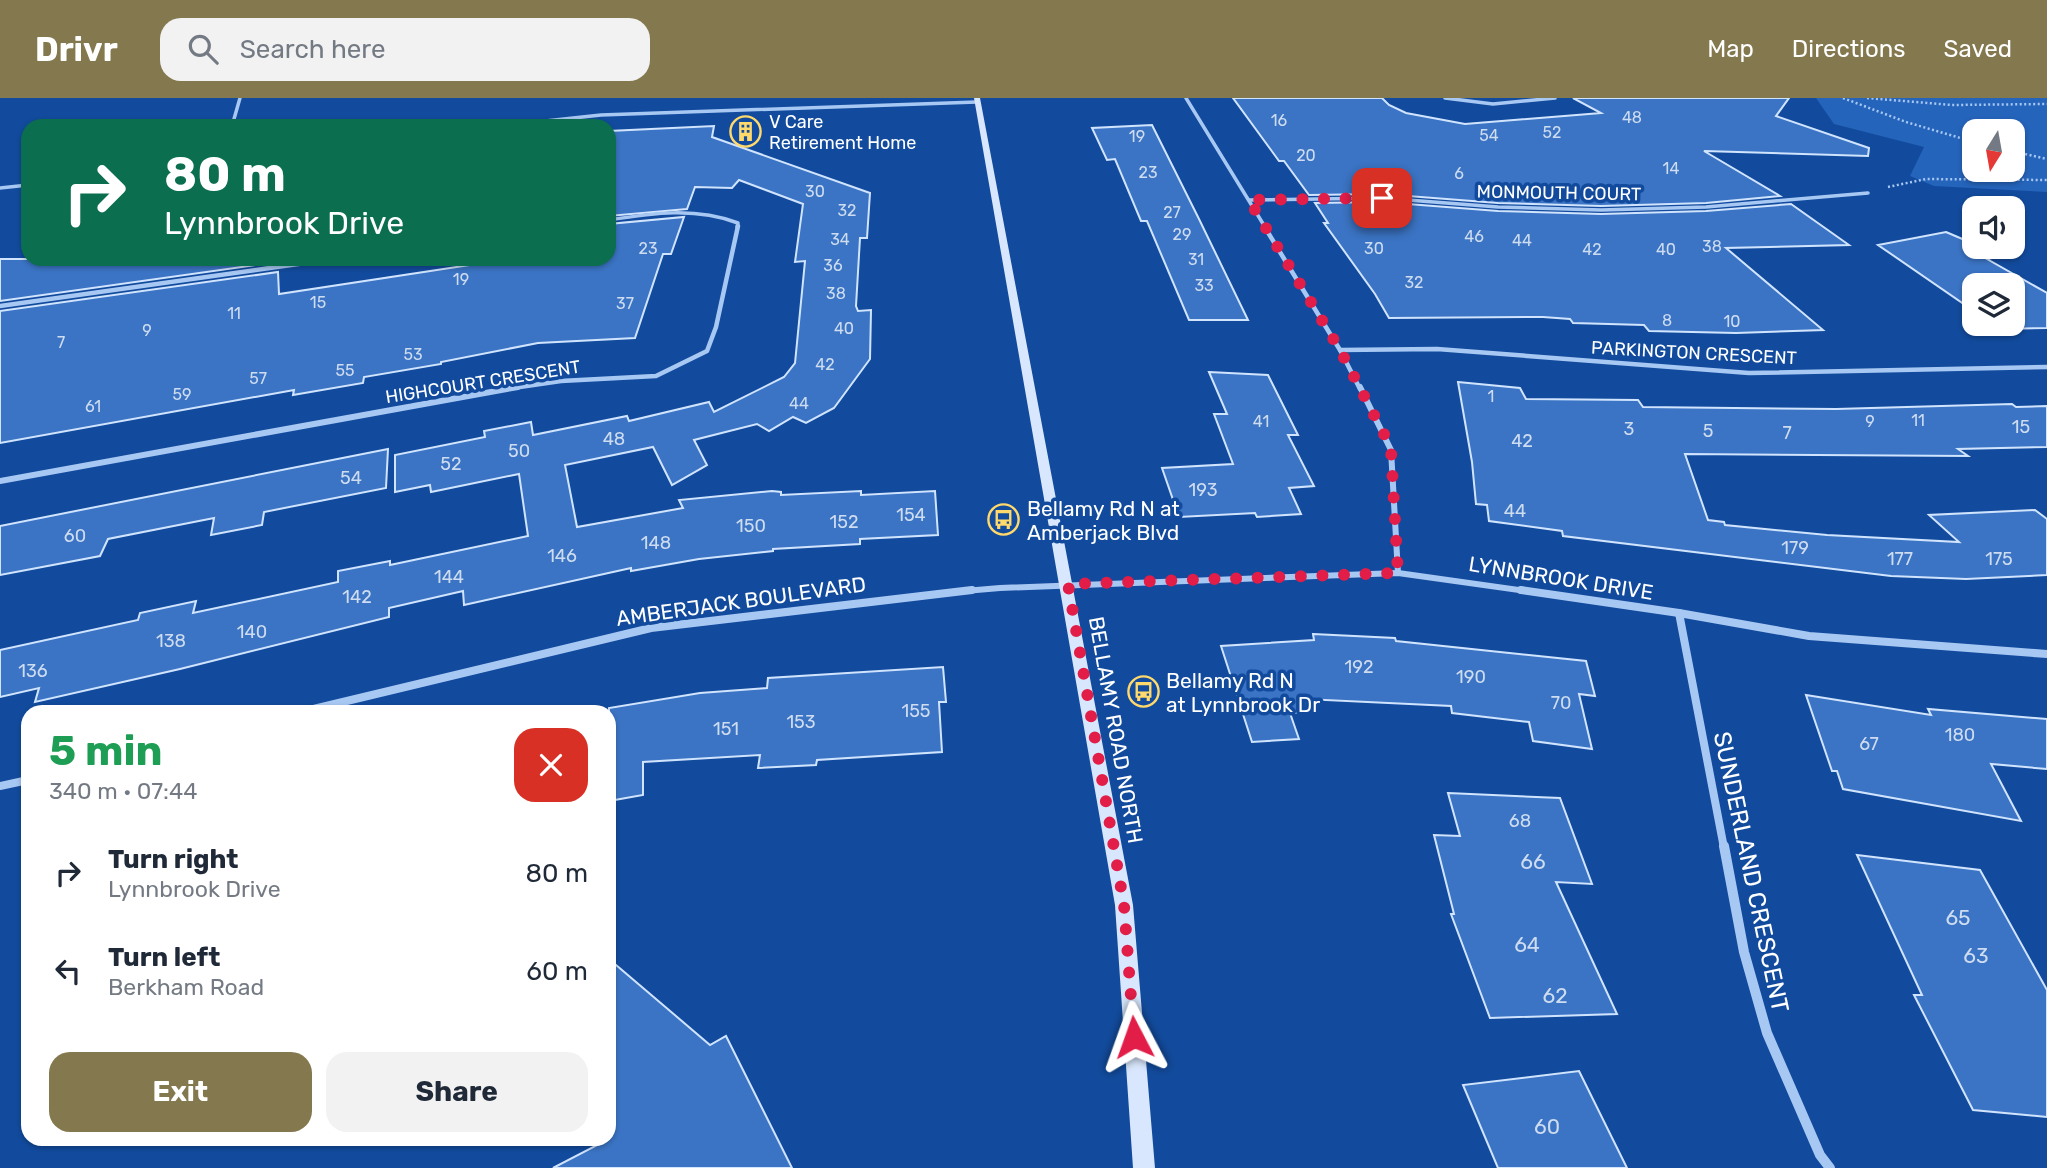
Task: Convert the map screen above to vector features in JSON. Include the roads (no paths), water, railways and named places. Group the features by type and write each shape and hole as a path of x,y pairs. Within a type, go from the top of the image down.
{"street":[{"path":"234,119 240,98"},
{"path":"1186,98 1340,350 1365,393 1391,450 1398,573"},
{"path":"1446,98 1465,103 1493,104 1555,98"},
{"path":"566,119 614,114 977,100"},
{"name":"BELLAMY ROAD NORTH","path":"977,100 1068,584 1124,905 1144,1168"},
{"path":"0,188 21,186"},
{"name":"MONMOUTH COURT","path":"1249,200 1382,198 1498,207 1601,210 1706,207 1868,193"},
{"name":"HIGHCOURT CRESCENT","path":"0,481 492,391 561,381 656,376 707,351 718,326 720,303 734,252 738,223 720,215 685,211 616,219"},
{"path":"0,306 284,266"},
{"name":"PARKINGTON CRESCENT","path":"1340,350 1449,349 1749,373 2047,367"},
{"name":"LYNNBROOK DRIVE","path":"1068,584 1398,573 1679,613 1809,636 2047,654"},
{"name":"AMBERJACK BOULEVARD","path":"330,705 651,628 900,597 1068,584"},
{"name":"SUNDERLAND CRESCENT","path":"1679,613 1744,952 1766,1033 1820,1156 1830,1168"},
{"path":"0,786 21,782"}],"place":[{"name":"V Care Retirement Home","path":"746,132"},
{"name":"Bellamy Rd N at Amberjack Blvd","path":"1004,520"},
{"name":"Bellamy Rd N at Lynnbrook Dr","path":"1143,692"}]}
